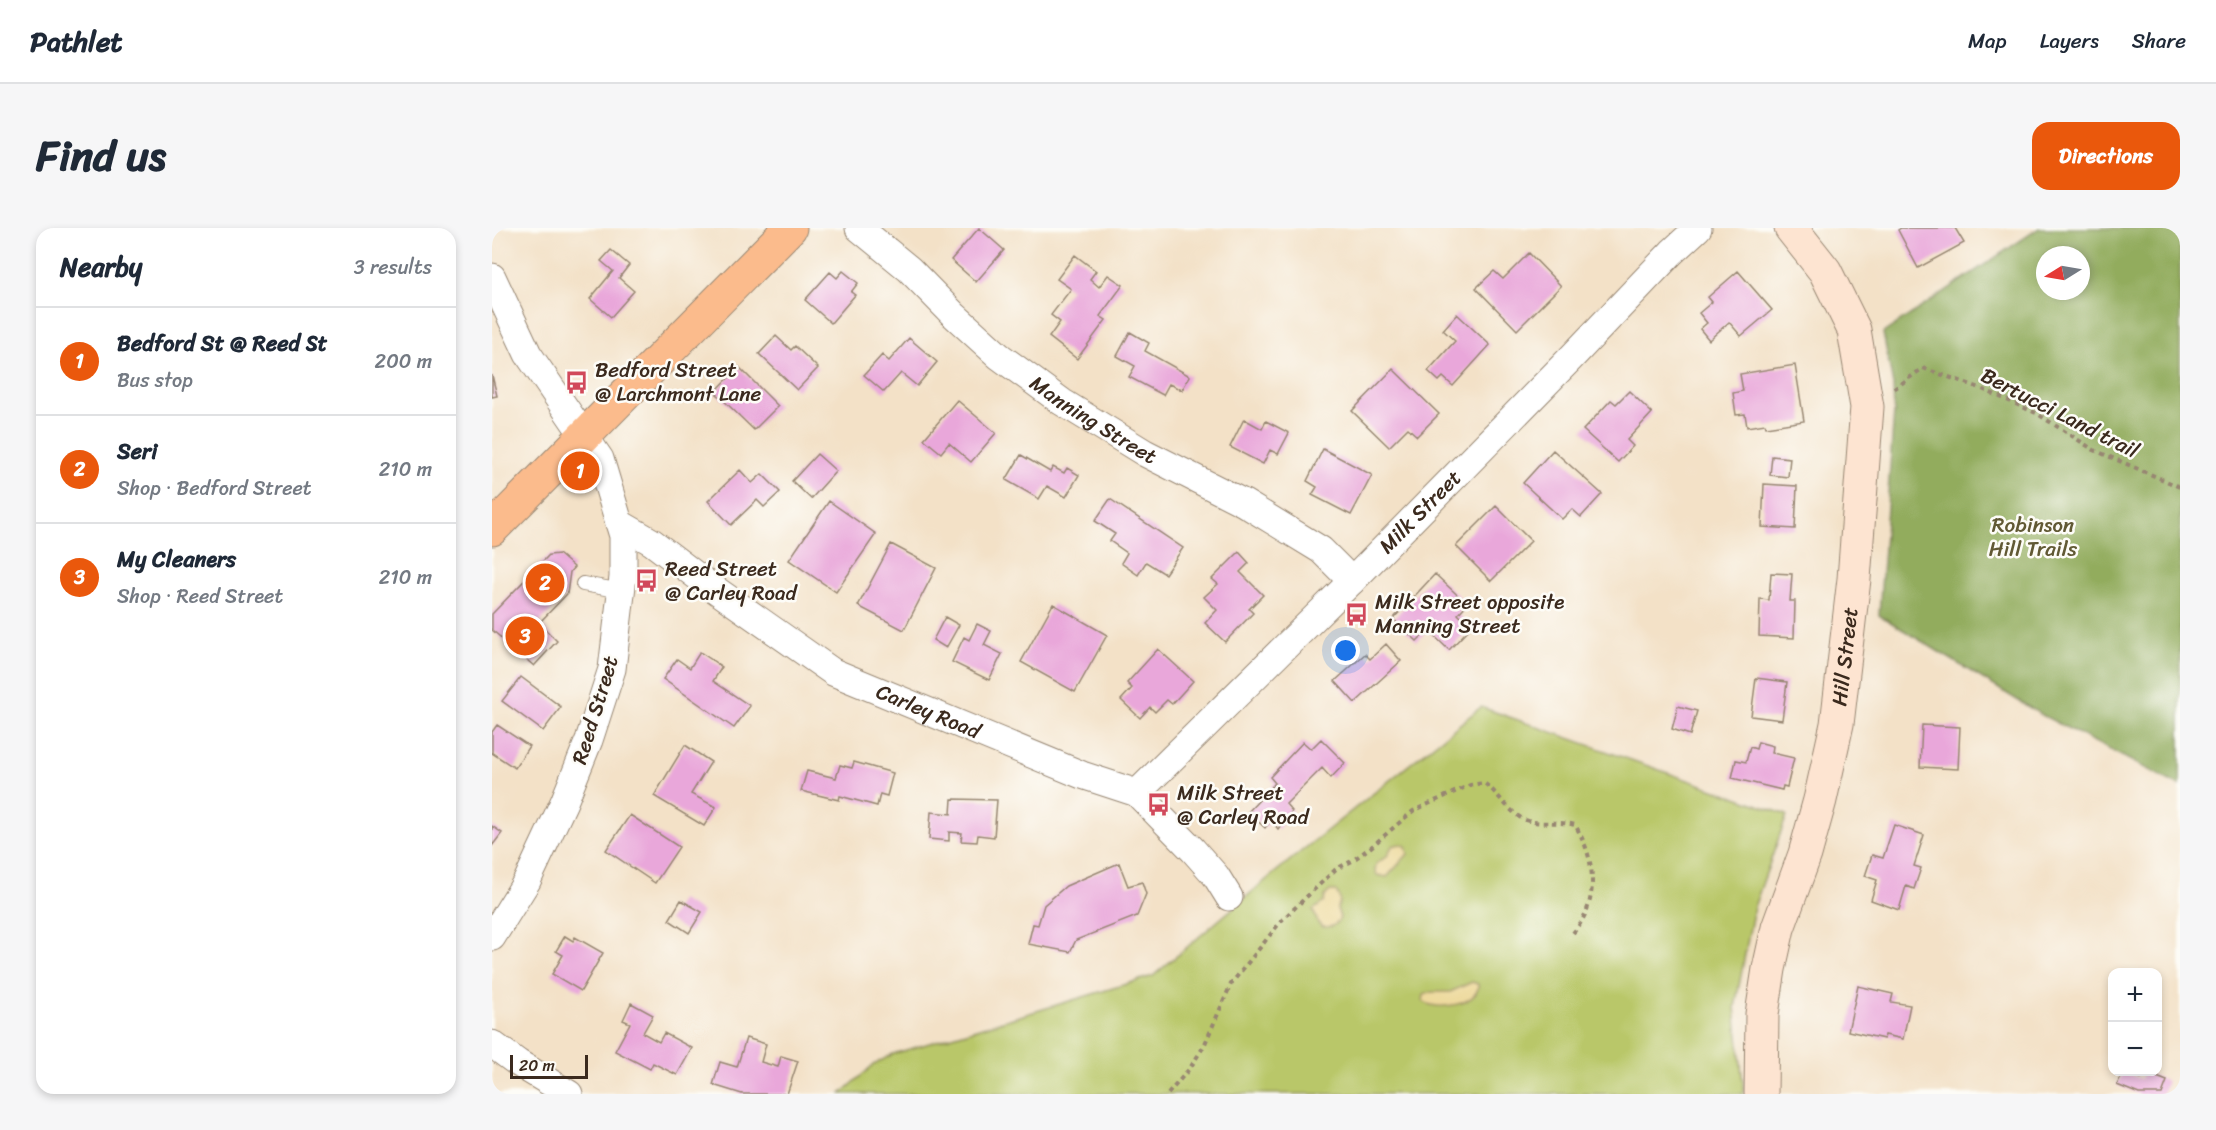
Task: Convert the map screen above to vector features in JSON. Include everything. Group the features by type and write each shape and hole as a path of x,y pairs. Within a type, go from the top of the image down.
{"main road":[{"path":"492,529 790,228"}],"street":[{"name":"Manning Street","path":"859,228 909,269 999,356 1062,402 1145,453 1262,514 1322,550 1352,581"},
{"name":"Milk Street","path":"1137,793 1352,581 1698,228"},
{"name":"Hill Street","path":"1761,1094 1762,1014 1769,969 1778,928 1820,800 1837,724 1853,589 1867,407 1854,330 1825,271 1791,228"},
{"name":"Reed Street","path":"492,277 528,354 604,466 623,536 622,591 612,669 589,740 564,802 526,881 492,937"},
{"name":"Carley Road","path":"620,523 652,542 706,584 833,672 1082,775 1137,793 1216,876 1229,897"},
{"path":"492,1044 569,1094"}],"lane":[{"path":"583,584 622,591"}],"path":[{"name":"Bertucci Land trail","path":"1867,407 1923,368 1980,388 2036,413 2094,450 2180,487"},
{"path":"1168,1094 1190,1068 1204,1046 1231,984 1282,920 1336,869 1371,847 1413,811 1470,785 1484,783 1521,818 1534,822 1566,822 1575,825 1581,834 1593,874 1590,903 1583,922 1573,933"}],"green space":[{"name":"Robinson Hill Trails","path":"2039,228 2180,228 2180,786 2040,714 1879,615 1894,412 1893,385 1883,333"},
{"path":"1481,707 1787,815 1754,907 1735,1007 1744,1094 841,1094 873,1065 893,1054 1153,976 1273,874"}],"sand":[{"path":"1400,844 1406,846 1408,854 1387,877 1377,875 1376,864 1387,856 1392,846"},
{"path":"1330,891 1335,891 1339,896 1340,902 1337,908 1340,918 1332,926 1322,927 1313,910 1324,902 1325,896"},
{"path":"1472,982 1478,984 1477,991 1465,1002 1437,1006 1423,1001 1424,995 1431,992 1450,992"}],"building":[{"path":"979,228 1004,250 976,282 951,260"},
{"path":"1901,228 1955,228 1964,243 1918,268 1898,230"},
{"path":"611,250 629,265 619,278 634,291 611,317 590,299 613,271 601,261"},
{"path":"1529,253 1561,286 1517,330 1476,288 1494,271 1503,279"},
{"path":"1075,255 1096,271 1090,279 1099,287 1108,275 1123,285 1100,316 1106,320 1077,359 1049,337 1060,322 1051,315 1071,289 1057,279"},
{"path":"843,271 858,283 851,292 855,295 831,323 805,300 830,272 837,278"},
{"path":"1738,271 1772,310 1741,336 1729,322 1709,340 1700,329 1707,323 1699,313 1712,302 1708,297"},
{"path":"1457,314 1490,345 1453,386 1443,377 1439,381 1428,371 1455,341 1443,330"},
{"path":"1130,332 1149,343 1145,351 1190,376 1182,390 1169,384 1163,395 1129,377 1135,366 1117,356"},
{"path":"776,336 791,350 795,346 818,368 797,390 759,354"},
{"path":"909,338 937,362 917,386 901,373 884,392 864,375 882,355 889,361"},
{"path":"1795,365 1804,421 1766,427 1765,424 1747,427 1745,414 1736,415 1733,393 1743,391 1740,374"},
{"path":"739,367 778,406 754,430 715,392"},
{"path":"1393,369 1439,414 1417,436 1408,428 1389,447 1352,411"},
{"path":"492,375 497,396 492,397"},
{"path":"1629,391 1652,413 1627,440 1633,446 1618,462 1583,430 1611,400 1616,404"},
{"path":"957,400 996,433 971,462 949,443 941,453 924,439"},
{"path":"1244,419 1262,429 1266,421 1289,433 1278,454 1270,450 1263,464 1230,447"},
{"path":"1323,449 1372,475 1351,515 1312,495 1317,487 1307,481"},
{"path":"1553,450 1602,494 1581,517 1572,509 1562,519 1523,483"},
{"path":"817,454 836,471 811,499 792,481"},
{"path":"1021,455 1050,472 1053,467 1064,473 1067,468 1079,475 1066,497 1047,486 1039,499 1006,480"},
{"path":"1772,456 1790,458 1788,477 1770,475"},
{"path":"740,470 752,483 762,474 780,492 764,507 757,500 731,525 708,501"},
{"path":"1764,484 1797,486 1795,529 1762,527"},
{"path":"1110,499 1183,548 1165,574 1146,562 1138,575 1121,563 1127,553 1110,541 1115,534 1095,521"},
{"path":"829,501 876,534 836,592 789,560"},
{"path":"1496,506 1531,541 1491,581 1456,546"},
{"path":"891,544 936,568 904,630 858,606"},
{"path":"1239,552 1249,563 1240,572 1263,595 1249,609 1253,613 1225,642 1205,623 1217,610 1204,597 1218,584 1212,579"},
{"path":"559,554 574,567 570,572 567,594 539,623 557,641 534,666 492,630 492,614 549,555"},
{"path":"1771,573 1792,574 1790,601 1795,601 1794,638 1759,636 1760,599 1769,600"},
{"path":"1435,574 1467,604 1458,614 1471,627 1449,650 1428,630 1417,641 1393,619"},
{"path":"1053,604 1107,635 1075,692 1021,662"},
{"path":"945,617 959,625 946,648 933,640"},
{"path":"977,624 991,631 984,645 1002,654 989,680 952,662 964,637 969,640"},
{"path":"1386,644 1401,661 1355,703 1335,681 1365,654 1370,659"},
{"path":"1158,649 1193,681 1172,704 1167,700 1155,712 1150,707 1140,718 1121,700 1132,688 1127,683"},
{"path":"700,652 722,667 713,681 750,706 734,728 663,679 677,659 690,668"},
{"path":"521,677 561,707 543,731 502,701"},
{"path":"1756,678 1787,682 1782,720 1751,716"},
{"path":"1678,706 1697,711 1690,735 1672,729"},
{"path":"497,725 529,746 515,768 492,753 492,732"},
{"path":"1922,725 1960,727 1958,769 1920,767"},
{"path":"1321,739 1345,763 1331,778 1322,768 1286,804 1292,811 1278,829 1271,820 1265,828 1248,812 1275,783 1270,777 1303,742 1311,749"},
{"path":"1758,742 1773,746 1772,753 1794,758 1787,787 1783,786 1782,790 1732,778 1736,760 1746,762 1750,747 1756,749"},
{"path":"685,745 711,762 691,794 716,807 704,826 654,796"},
{"path":"854,762 893,773 887,796 880,794 877,806 840,796 839,800 801,791 807,771 836,778 840,765 852,768"},
{"path":"952,799 997,800 994,837 978,835 977,842 961,841 962,833 949,832 949,841 929,839 931,812 951,814"},
{"path":"630,815 679,847 655,883 606,850"},
{"path":"1894,825 1924,835 1914,866 1921,868 1914,889 1906,886 1899,910 1871,900 1877,880 1865,876 1872,855 1883,858"},
{"path":"492,826 502,833 492,846"},
{"path":"1119,863 1128,886 1142,882 1146,894 1137,916 1076,940 1070,952 1028,944 1033,924 1038,925 1044,905 1066,886"},
{"path":"681,900 702,912 689,933 669,920"},
{"path":"565,936 573,941 575,937 603,953 581,991 552,974 563,955 556,951"},
{"path":"1858,986 1893,994 1891,1002 1910,1005 1903,1039 1885,1035 1884,1039 1848,1031"},
{"path":"631,1003 653,1015 643,1033 659,1042 664,1033 692,1048 677,1075 653,1063 650,1069 615,1051 630,1023 623,1020"},
{"path":"746,1038 766,1044 761,1062 778,1067 781,1056 798,1061 787,1094 742,1094 713,1085 720,1062 737,1067"},
{"path":"2121,1076 2133,1076 2141,1079 2142,1076 2154,1076 2167,1081 2162,1094 2139,1094 2117,1085"}],"place":[{"name":"Bedford Street @ Larchmont Lane","path":"577,382"},
{"name":"Bedford St @ Reed St","path":"580,471"},
{"name":"Reed Street @ Carley Road","path":"647,581"},
{"name":"Seri","path":"545,583"},
{"name":"Milk Street opposite Manning Street","path":"1357,614"},
{"name":"My Cleaners","path":"525,636"},
{"name":"Milk Street @ Carley Road","path":"1159,805"}]}
